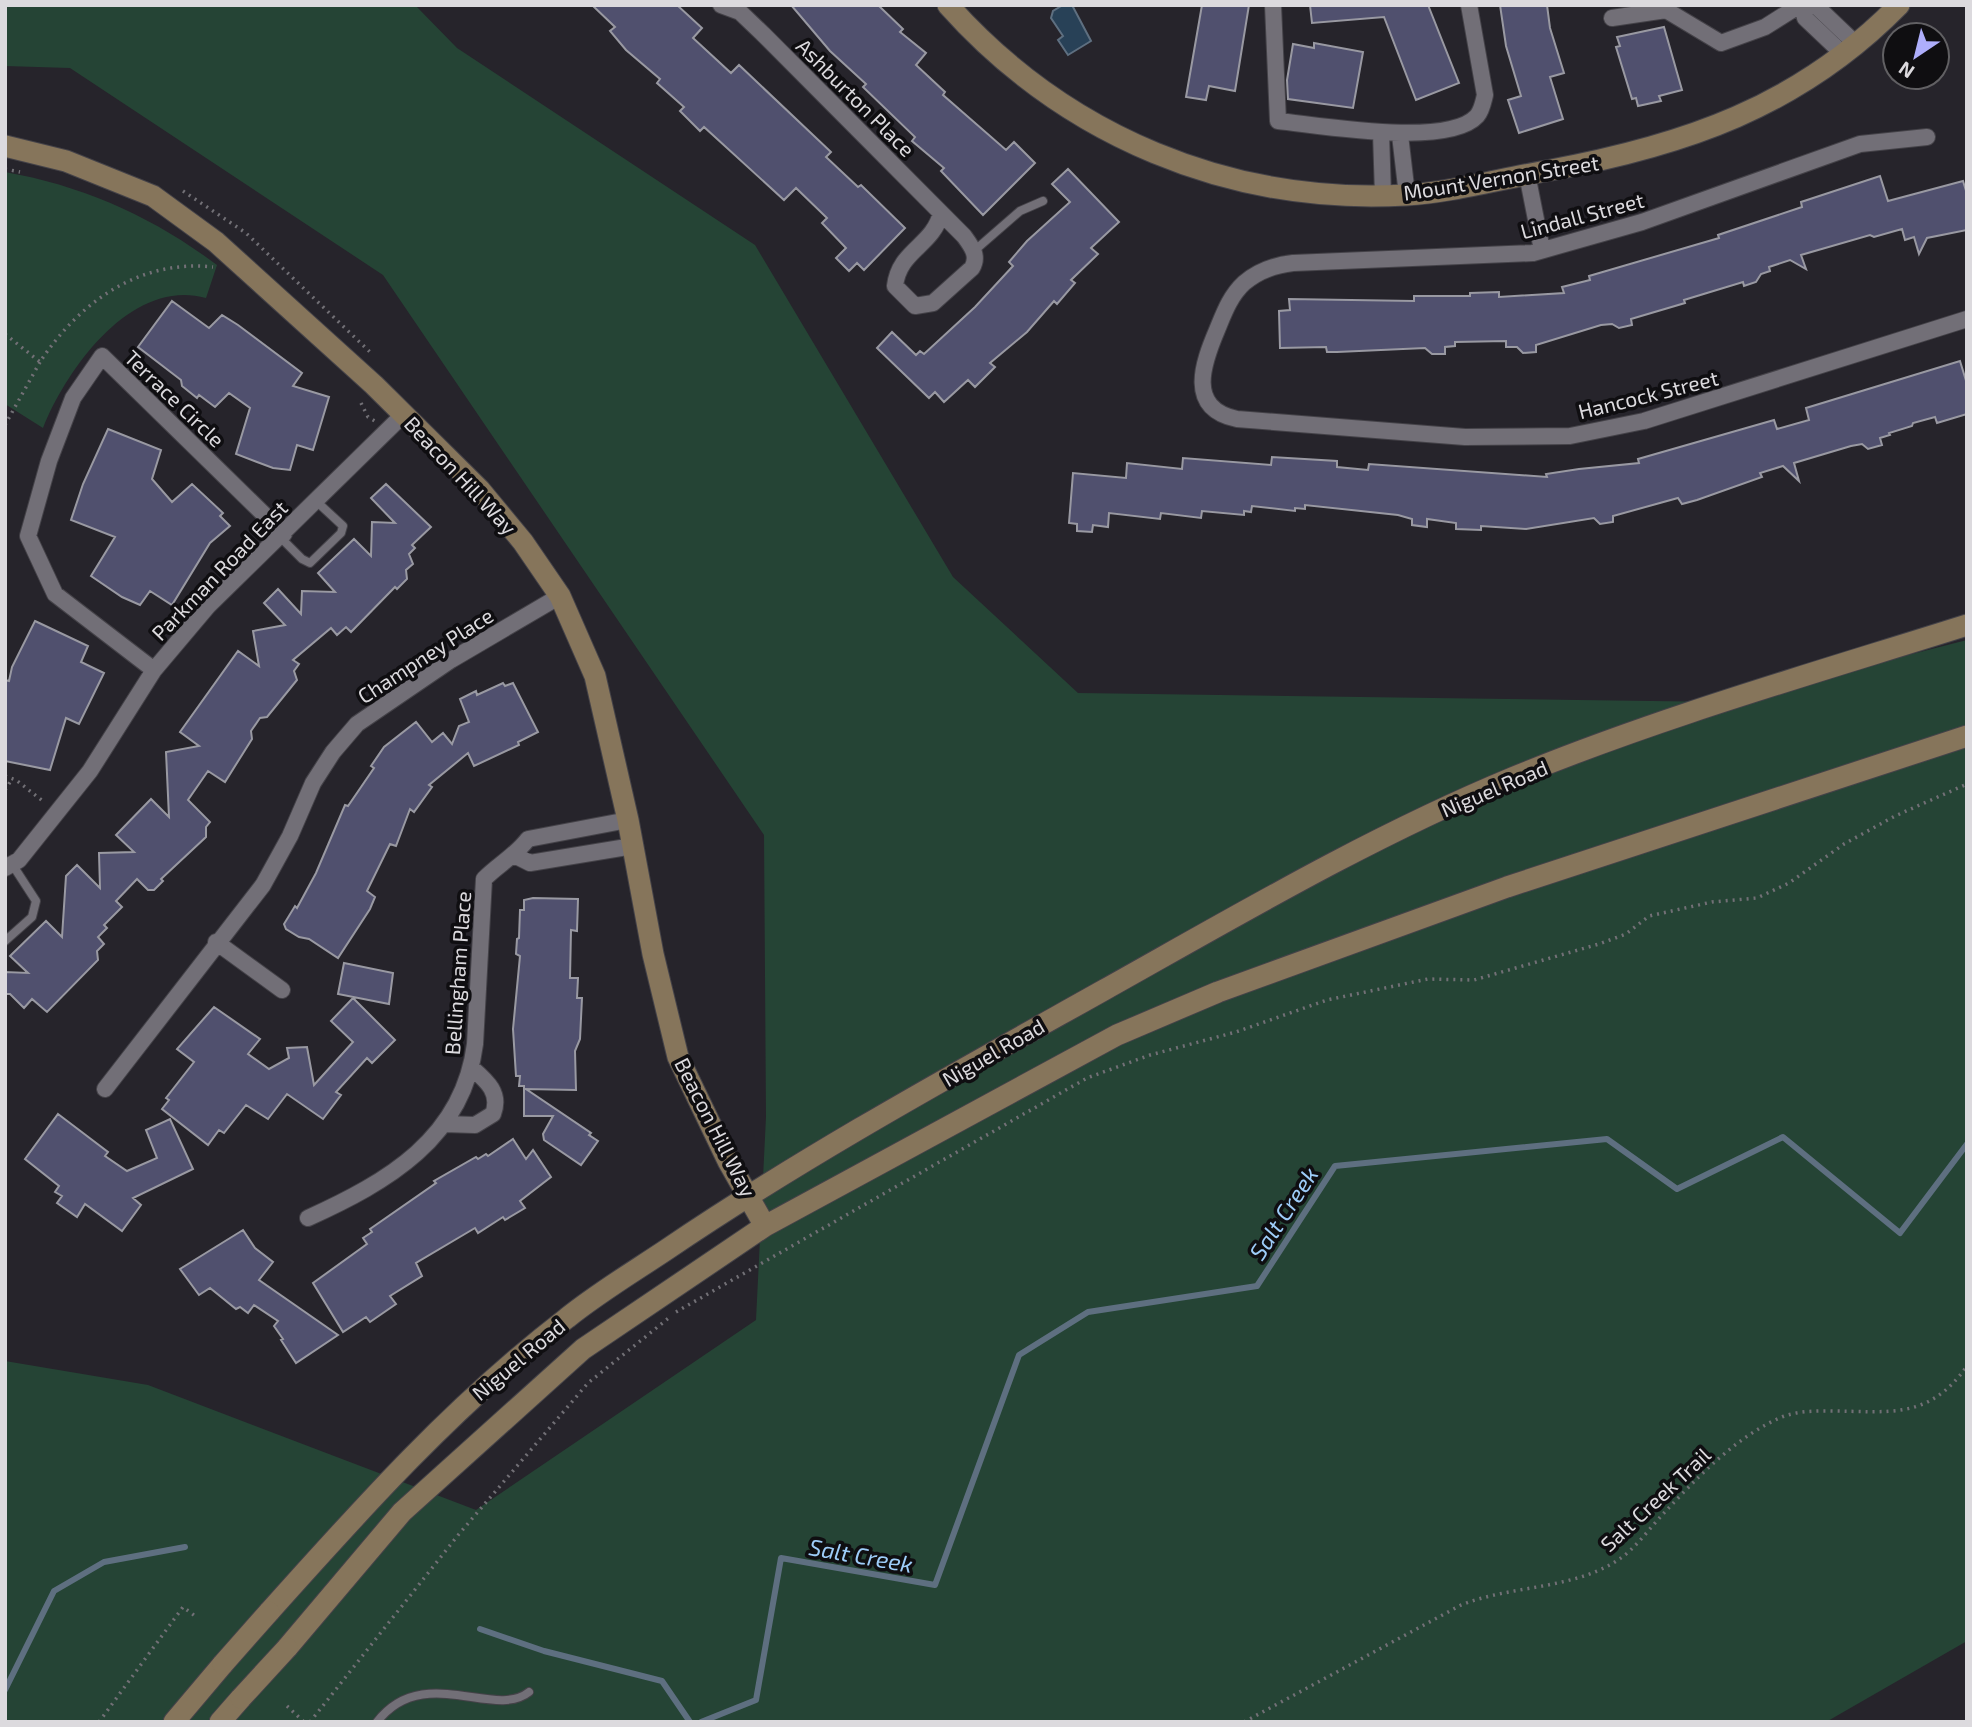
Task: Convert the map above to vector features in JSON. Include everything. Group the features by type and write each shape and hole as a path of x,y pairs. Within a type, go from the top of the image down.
{"main road":[{"name":"Mount Vernon Street","path":"948,5 988,47 1047,95 1086,120 1141,148 1193,169 1287,191 1383,195 1407,195 1471,187 1616,158 1704,132 1788,93 1850,49 1899,5"},
{"name":"Beacon Hill Way","path":"5,146 66,160 153,196 216,242 404,414 480,490 523,542 560,596 595,676 628,820 653,954 678,1057 728,1161 751,1195 765,1226"},
{"name":"Niguel Road","path":"174,1722 268,1612 387,1480 479,1391 569,1316 751,1195 1186,942 1410,823 1514,777 1671,719 1967,625"},
{"name":"Niguel Road","path":"220,1722 287,1648 402,1512 583,1349 765,1226 1118,1035 1218,992 1507,887 1967,736"}],"street":[{"name":"Ashburton Place","path":"721,5 743,9 941,213 974,251"},
{"path":"1273,5 1278,121 1400,135 1459,126 1477,116 1483,106 1485,95 1469,5"},
{"path":"1612,18 1666,10 1721,43 1765,27 1801,5 1805,18 1850,49"},
{"path":"1815,5 1850,49"},
{"path":"1381,133 1383,195"},
{"path":"1400,135 1407,195"},
{"name":"Lindall Street","path":"1209,401 1202,386 1202,369 1226,309 1242,285 1266,269 1293,263 1497,256 1542,250 1642,222 1766,180 1860,144 1927,137"},
{"path":"1527,174 1542,250"},
{"path":"941,213 938,227 897,270 895,286 915,306 933,303 972,268 976,262 974,251"},
{"name":"Hancock Street","path":"1209,401 1221,413 1237,419 1475,438 1570,436 1644,422 1967,319"},
{"name":"Terrace Circle","path":"154,670 55,594 28,536 49,461 73,398 102,356 282,536"},
{"name":"Parkman Road East","path":"9,866 19,860 89,771 154,670 208,606 404,414"},
{"name":"Champney Place","path":"105,1089 216,942 264,885 313,783 333,752 357,724 451,660 560,596"},
{"name":"Bellingham Place","path":"308,1218 361,1194 400,1168 444,1124 463,1095 472,1068 484,879 500,863 516,856 528,839 628,820"},
{"path":"516,856 530,863 633,846"},
{"path":"216,942 282,990"},
{"name":"Bellingham Place","path":"444,1124 475,1125 493,1114 496,1099 493,1090 472,1068"}],"lane":[{"path":"974,251 1020,211 1043,201"},
{"path":"282,536 302,559 310,563 341,533 343,526 316,500"},
{"path":"5,941 32,917 36,901 9,866"},
{"path":"377,1722 409,1698 448,1692 498,1700 520,1699 529,1692"}],"path":[{"path":"5,169 25,173"},
{"path":"5,425 40,362 71,324 115,286 161,268 218,266 213,259"},
{"path":"5,334 40,362"},
{"path":"5,776 39,797 55,815"},
{"path":"5,790 12,779"},
{"path":"310,1722 458,1534 598,1375 673,1314 1075,1085 1150,1055 1236,1032 1327,1000 1428,979 1474,980 1599,944 1626,934 1649,916 1712,902 1757,898 1789,883 1844,844 1895,816 1967,785"},
{"name":"Salt Creek Trail","path":"1244,1722 1461,1605 1490,1593 1583,1577 1619,1559 1693,1482 1757,1430 1783,1416 1802,1411 1902,1410 1929,1404 1955,1382 1967,1366"},
{"path":"99,1722 183,1607 195,1616"},
{"path":"287,1706 304,1722"}],"green space":[{"path":"5,5 415,5 457,48 755,245 953,577 1078,693 1724,702 1967,640 1967,1641 1826,1722 5,1722 5,1361 148,1385 476,1510 756,1320 766,1117 764,835 383,275 70,68 5,66"},
{"path":"5,172 62,186 117,206 168,232 217,265 206,298 179,295 153,301 128,314 106,333 68,379 43,428 5,404"}],"water":[{"path":"1063,5 1072,5 1091,41 1068,55 1058,40 1063,36 1051,18 1053,11"}],"building":[{"path":"592,5 677,5 702,28 693,38 731,73 739,65 831,152 826,157 858,187 861,185 905,228 864,270 857,263 849,271 836,258 846,248 822,223 827,218 796,188 784,200 704,127 700,131 680,111 684,107 657,83 660,79 626,50 610,31 615,27"},
{"path":"791,5 878,5 903,29 900,32 926,53 916,65 945,92 943,95 1006,150 1014,142 1035,163 983,215 941,171 944,168 912,141 915,137 863,87 866,84 830,51"},
{"path":"1202,5 1249,5 1235,91 1209,86 1206,100 1186,97"},
{"path":"1310,5 1428,5 1459,83 1416,100 1384,17 1312,23"},
{"path":"1500,5 1547,5 1550,28 1564,73 1550,77 1563,119 1519,133 1508,100 1521,96 1506,46"},
{"path":"1664,27 1682,90 1659,96 1661,101 1638,106 1636,98 1632,99 1616,47 1620,46 1617,37"},
{"path":"1314,43 1363,52 1353,108 1288,99 1287,80 1293,44 1314,48"},
{"path":"1068,169 1119,222 1091,248 1098,254 1071,280 1075,283 1057,304 1054,301 1027,332 990,363 995,367 975,387 968,380 944,402 935,392 929,398 877,348 892,332 916,355 920,351 924,354 975,307 1013,266 1009,262 1027,241 1070,202 1052,184"},
{"path":"1880,176 1888,201 1963,181 1967,194 1967,230 1927,238 1919,254 1914,237 1905,240 1902,229 1874,237 1870,235 1801,255 1806,269 1790,260 1769,267 1770,271 1761,274 1756,282 1744,286 1743,282 1684,300 1685,303 1631,319 1632,325 1619,328 1612,324 1601,325 1536,345 1536,352 1523,353 1517,347 1506,347 1506,341 1455,342 1455,346 1445,347 1445,354 1432,354 1425,348 1327,352 1326,347 1280,348 1279,311 1290,310 1289,299 1414,301 1414,296 1470,296 1470,293 1499,292 1499,297 1564,293 1562,287 1590,280 1589,276 1719,238 1718,235 1802,207 1801,202"},
{"path":"172,301 209,328 222,315 302,373 293,386 329,397 313,450 297,445 290,470 273,468 236,454 250,408 229,393 215,407 199,395 197,398 182,386 181,380 138,347"},
{"path":"1960,361 1967,384 1967,414 1937,423 1935,417 1913,423 1912,426 1880,438 1882,445 1868,449 1862,444 1851,446 1794,463 1799,481 1783,466 1760,473 1762,477 1697,500 1682,504 1678,498 1613,516 1613,522 1600,524 1594,518 1526,529 1481,526 1481,530 1456,529 1456,523 1427,519 1427,527 1412,525 1412,519 1398,515 1305,505 1305,509 1295,508 1295,511 1252,506 1251,512 1244,511 1244,515 1202,511 1201,518 1161,513 1160,519 1109,513 1108,527 1093,525 1092,532 1077,531 1077,524 1069,523 1073,473 1126,478 1127,463 1182,469 1183,458 1271,465 1272,457 1337,461 1337,467 1368,470 1369,464 1547,477 1546,474 1639,463 1638,459 1774,420 1777,429 1809,420 1806,408"},
{"path":"108,429 161,450 152,479 172,502 192,484 223,513 220,516 230,526 210,543 172,605 150,591 140,605 122,597 91,576 115,537 71,520 83,484"},
{"path":"386,484 431,527 412,545 415,548 409,554 413,564 406,570 407,579 397,589 395,587 351,632 346,627 337,635 331,628 293,660 299,664 294,671 297,680 267,717 260,718 251,731 252,739 225,782 208,771 188,800 210,822 206,827 206,837 161,879 163,881 154,890 148,890 137,879 116,901 122,907 104,925 107,928 98,937 104,944 97,951 98,960 47,1012 32,999 24,1008 10,994 5,994 5,972 28,973 10,956 46,921 62,937 66,876 77,865 100,888 99,853 134,852 116,835 151,799 169,817 166,752 199,746 180,732 238,651 259,666 253,631 285,625 264,603 278,589 301,614 302,591 335,592 318,573 354,539 371,556 372,522 395,523 371,498"},
{"path":"35,621 88,646 81,662 104,673 79,724 66,718 50,770 5,761 5,680 9,681 12,667"},
{"path":"503,683 505,686 513,683 538,732 518,742 519,745 474,766 468,753 429,785 432,787 414,812 410,809 396,846 390,844 367,891 375,897 370,909 338,958 309,939 299,937 286,929 284,924 295,906 297,908 316,873 345,805 348,806 374,768 371,766 384,747 416,722 432,742 443,733 452,744 459,726 469,722 460,699 476,691 477,695"},
{"path":"578,899 577,931 571,930 570,978 578,978 577,998 582,998 580,1039 575,1051 576,1090 526,1089 591,1133 589,1135 598,1141 581,1165 544,1140 543,1134 553,1116 524,1116 524,1086 519,1086 520,1076 516,1076 513,1029 520,956 516,954 517,939 520,910 524,910 524,900"},
{"path":"344,963 393,973 389,1004 338,994"},
{"path":"353,998 395,1040 372,1063 367,1058 336,1092 341,1095 323,1119 287,1094 268,1119 246,1105 224,1133 219,1130 208,1145 162,1109 169,1100 166,1098 194,1062 177,1049 214,1007 260,1039 248,1054 269,1069 289,1058 287,1048 307,1047 314,1085 353,1042 331,1021"},
{"path":"58,1114 108,1152 105,1156 127,1171 157,1158 146,1130 170,1119 193,1169 133,1198 141,1205 122,1231 85,1204 77,1217 57,1203 62,1196 55,1192 59,1186 25,1159"},
{"path":"513,1139 526,1159 533,1150 551,1177 520,1201 525,1208 505,1220 503,1217 478,1233 475,1228 416,1263 422,1276 390,1296 396,1304 370,1322 366,1317 343,1332 313,1283 367,1244 363,1238 372,1232 370,1229 436,1183 434,1181 476,1157 478,1159 486,1154 488,1156"},
{"path":"243,1230 255,1248 273,1262 259,1280 338,1335 296,1363 274,1326 278,1321 254,1305 248,1313 240,1307 236,1309 210,1288 199,1295 180,1269"}],"waterway":[{"name":"Salt Creek","path":"701,1722 756,1700 781,1558 935,1585 1019,1355 1088,1312 1257,1286 1335,1166 1607,1139 1677,1189 1783,1137 1900,1233 1967,1144"},
{"name":"Salt Creek","path":"5,1690 54,1591 104,1562 185,1547"},
{"name":"Salt Creek","path":"480,1629 544,1651 662,1681 690,1722"}]}
